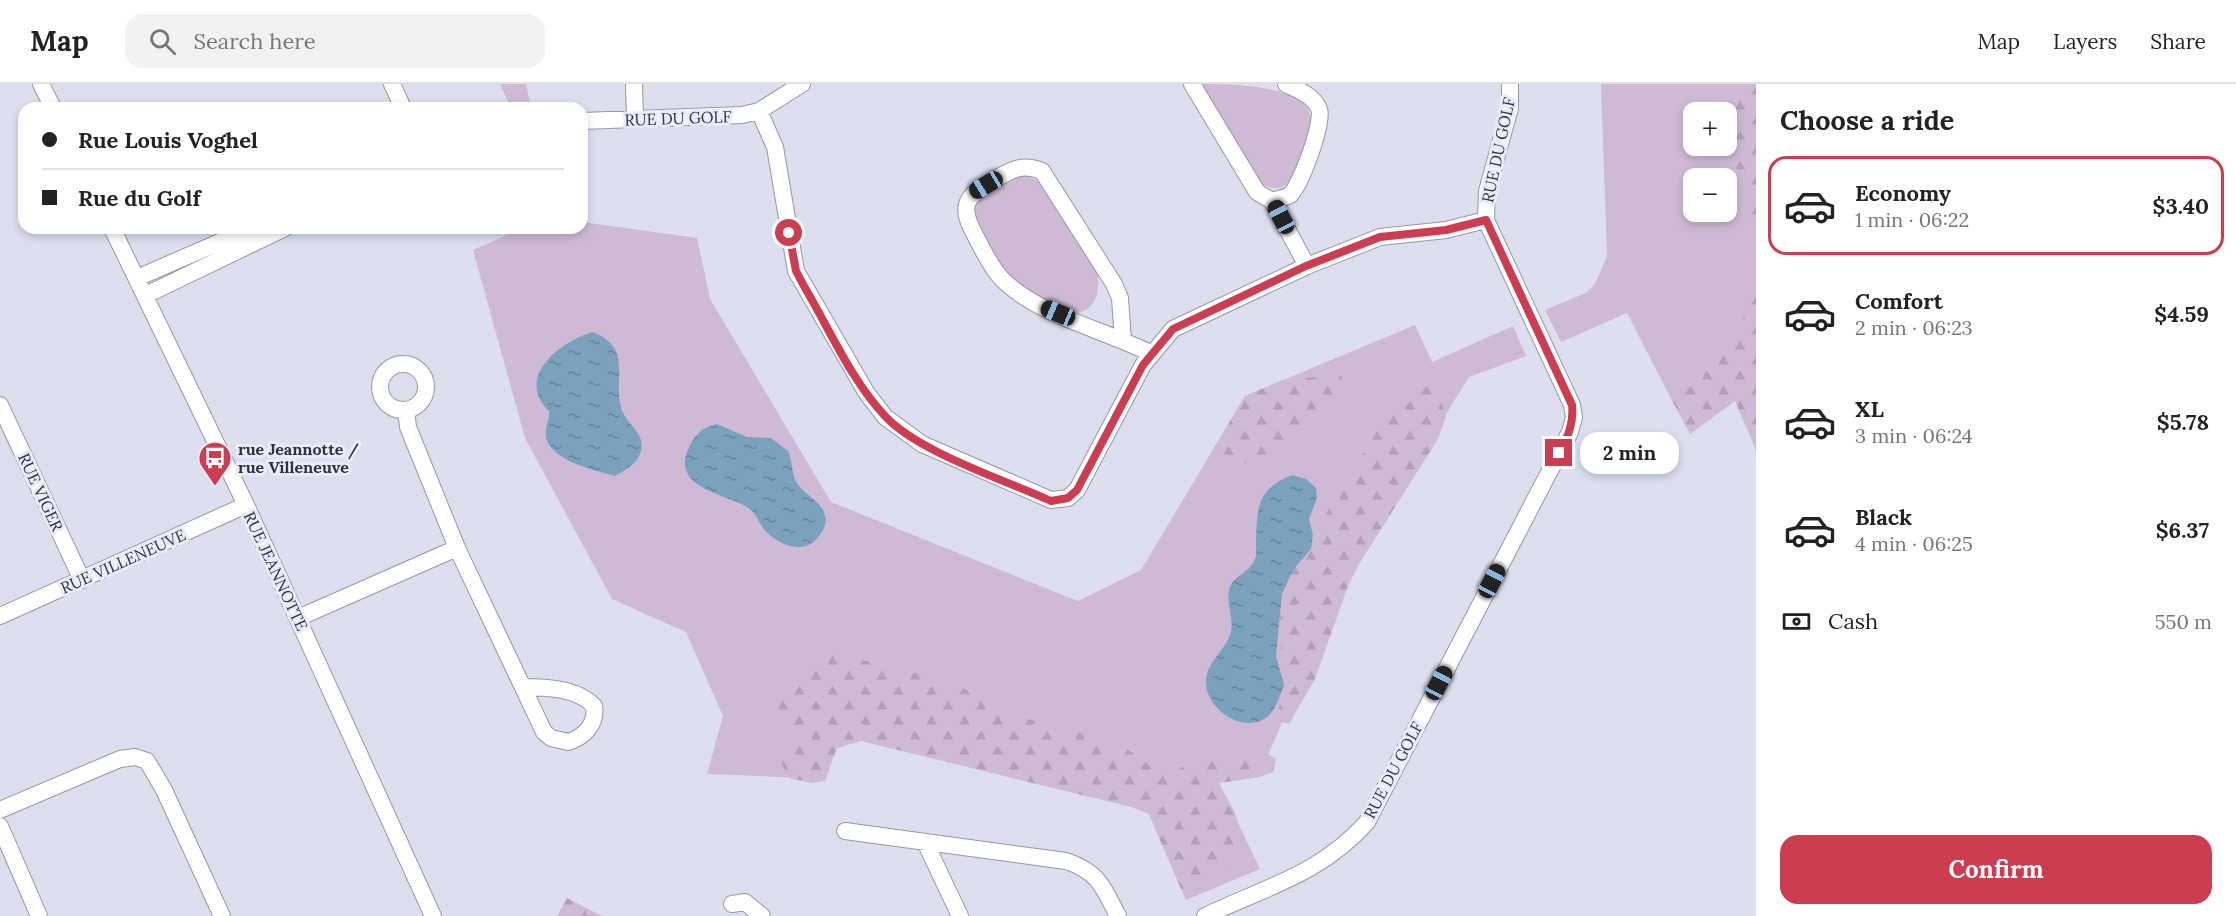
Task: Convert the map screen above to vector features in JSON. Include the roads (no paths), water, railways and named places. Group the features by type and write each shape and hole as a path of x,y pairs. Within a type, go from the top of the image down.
{"street":[{"path":"42,84 50,102"},
{"path":"392,84 400,102"},
{"path":"634,84 635,119"},
{"name":"RUE DU GOLF","path":"588,121 724,117 759,111 802,84"},
{"path":"1192,84 1257,192 1272,201 1306,266"},
{"path":"1272,201 1289,195 1298,183 1319,125 1319,110 1310,97 1286,84"},
{"name":"RUE DU GOLF","path":"1205,916 1226,912 1311,870 1352,839 1367,822 1570,432 1574,417 1572,405 1486,220 1487,191 1510,108 1510,84"},
{"path":"759,111 775,147 796,271 866,392 885,417 913,438 1051,501 1068,498 1077,490 1151,353 1173,329 1306,266 1380,237 1446,230 1486,220"},
{"path":"1123,341 1120,298 1114,284 1042,171 1024,165 1016,167 972,193 967,202 969,224 992,266 1002,279 1037,304 1123,341 1151,353"},
{"name":"RUE JEANNOTTE","path":"115,234 246,506 434,916"},
{"path":"137,278 238,234"},
{"path":"146,295 273,234"},
{"name":"RUE VIGER","path":"0,405 5,428 82,580"},
{"path":"406,410 408,427 457,548 523,687"},
{"name":"RUE VILLENEUVE","path":"0,616 246,506"},
{"path":"298,618 457,548"},
{"path":"0,810 120,759 135,757 147,761 164,790 222,916"},
{"path":"0,826 39,916"},
{"path":"845,831 1066,861 1079,865 1100,880 1118,916"},
{"path":"925,842 960,916"},
{"path":"732,904 744,902 762,916"}],"water":[{"path":"593,332 613,346 617,355 621,407 641,439 642,445 637,460 615,476 578,465 553,450 546,439 549,411 539,398 536,386 539,374 555,352"},
{"path":"717,424 747,437 771,438 788,451 798,485 821,507 825,516 823,530 812,543 798,547 783,544 769,535 750,509 712,492 692,479 686,470 685,459 690,445 701,431"},
{"path":"1292,475 1306,479 1316,488 1317,498 1309,519 1313,535 1311,549 1293,570 1282,594 1276,656 1284,685 1273,710 1267,717 1257,722 1236,721 1226,716 1211,700 1207,690 1207,673 1226,644 1231,631 1232,621 1228,595 1231,585 1253,564 1256,557 1257,519 1261,501 1272,487"}],"place":[{"name":"rue Jeannotte / rue Villeneuve","path":"215,487"}]}
